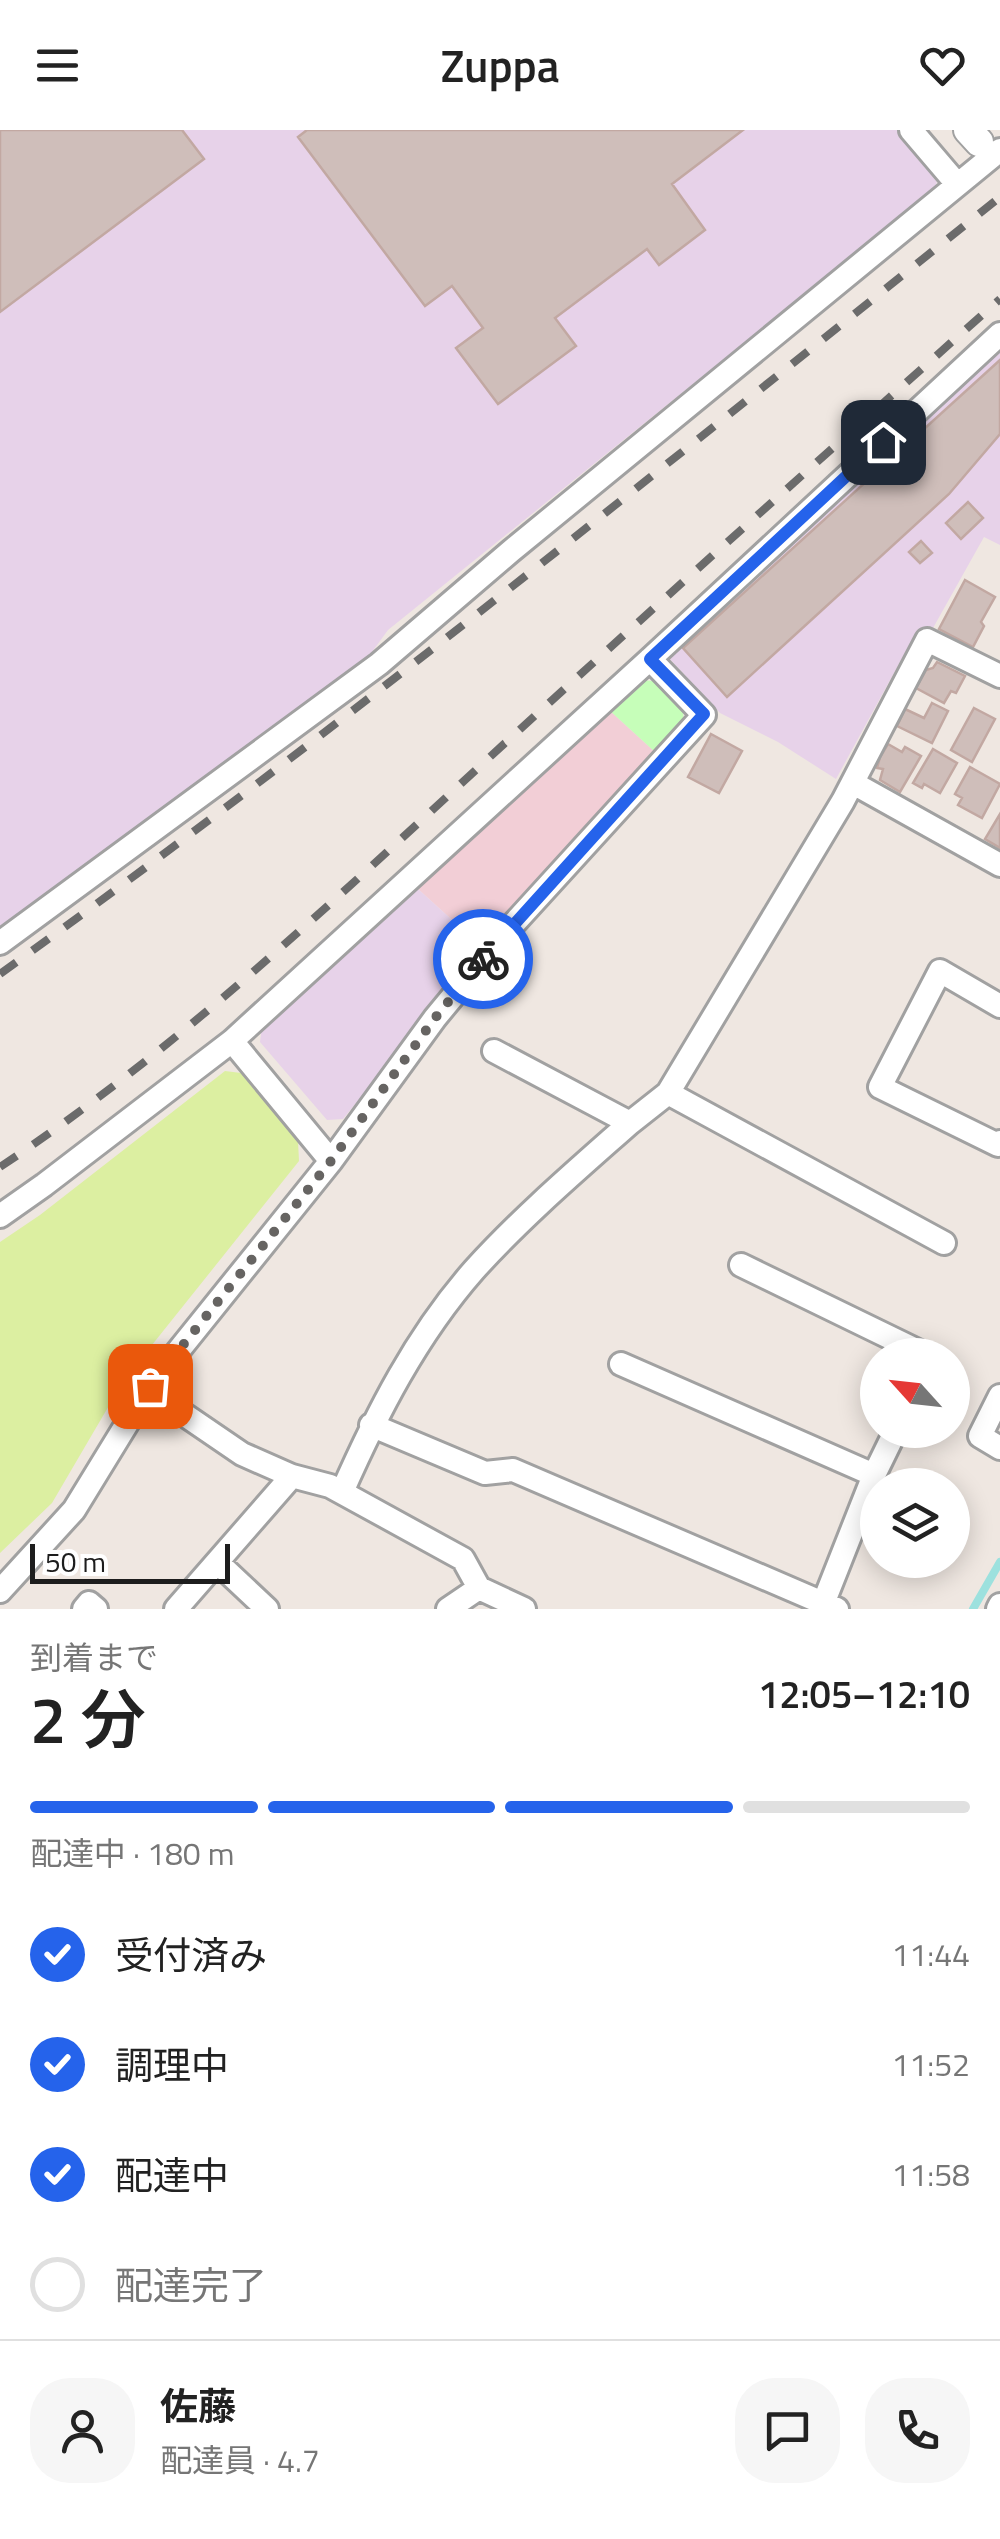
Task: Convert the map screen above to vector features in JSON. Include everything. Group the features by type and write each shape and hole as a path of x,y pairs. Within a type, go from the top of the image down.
{"street":[{"path":"910,130 957,184"},
{"path":"0,943 379,664 510,550 957,184 982,141"},
{"path":"0,1216 232,1041 1000,334"},
{"path":"342,1492 401,1370 473,1271 536,1207 668,1092 853,784 927,640 1000,676"},
{"path":"0,1591 74,1510 150,1386 331,1161 435,1018 506,931 704,714 650,659"},
{"path":"853,784 1000,865"},
{"path":"1000,1006 940,971 880,1086 998,1145 1000,1142"},
{"path":"232,1041 331,1161"},
{"path":"494,1052 630,1123"},
{"path":"668,1092 944,1243"},
{"path":"741,1265 891,1338"},
{"path":"621,1364 860,1469"},
{"path":"150,1386 178,1411 242,1454 292,1476 330,1486 463,1558 479,1588 524,1609"},
{"path":"1000,1396 980,1436 1000,1448"},
{"path":"372,1425 485,1474 513,1470 828,1607 860,1515"},
{"path":"176,1609 292,1476"},
{"path":"217,1562 268,1609"},
{"path":"448,1609 479,1588"},
{"path":"84,1609 90,1603 96,1609"}],"shaded area":[{"path":"0,130 902,130 938,171 936,188 388,630 369,656 0,935"},
{"path":"1000,350 1000,545 984,537 933,628 918,629 836,779 778,742 720,713 667,656"},
{"path":"608,709 655,752 483,948 418,889"},
{"path":"418,889 483,948 343,1119 327,1120 260,1042 262,1026"}],"green space":[{"path":"639,680 654,681 683,710 684,725 655,752 608,709"},
{"path":"225,1071 241,1073 298,1141 299,1161 124,1380 52,1503 0,1553 0,1242"}],"building":[{"path":"0,130 182,130 204,159 0,312"},
{"path":"307,130 743,130 672,184 705,230 659,265 647,249 555,318 576,346 498,404 456,348 483,328 452,286 425,306 298,137"},
{"path":"1000,360 1000,434 949,494 727,697 683,648"},
{"path":"968,502 983,518 961,539 946,523"},
{"path":"921,541 932,553 920,563 909,552"},
{"path":"965,580 995,597 973,647 939,629"},
{"path":"937,662 965,676 956,693 951,691 944,703 916,688 926,670"},
{"path":"932,703 948,711 932,743 897,726 905,709 924,718"},
{"path":"974,708 995,719 972,762 951,750"},
{"path":"711,734 742,751 719,793 688,777"},
{"path":"888,744 921,756 900,792 880,780 883,769 877,768"},
{"path":"933,749 957,763 940,793 913,783"},
{"path":"970,767 1000,784 982,818 958,805 962,798 955,794"},
{"path":"1000,814 1000,848 985,839"}],"waterway":[{"path":"973,1609 1000,1562"}],"railway":[{"path":"0,974 380,689 1000,197"},
{"path":"0,1167 134,1070 261,965 1000,299"}],"way so far":[{"path":"150,1386 331,1161 483,959"}],"route":[{"path":"483,959 704,714 650,659 883,442"}]}
